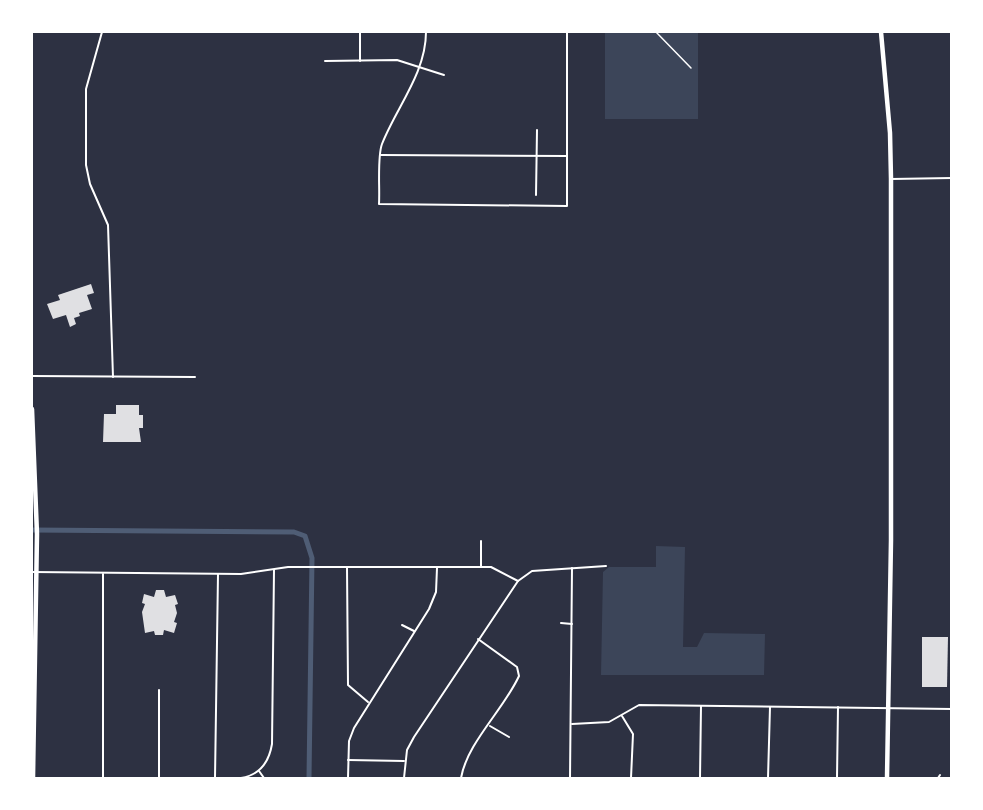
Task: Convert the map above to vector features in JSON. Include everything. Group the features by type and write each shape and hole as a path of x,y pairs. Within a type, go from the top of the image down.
{"main road":[{"path":"882,32 891,179 887,778"},
{"path":"32,410 37,524 34,573 33,778"}],"street":[{"path":"102,32 86,89 86,165 90,184 108,225 113,376"},
{"path":"360,32 360,61"},
{"path":"426,32 408,94 381,145 379,204 567,206 567,32"},
{"path":"325,61 397,60 444,75"},
{"path":"536,195 537,130"},
{"path":"381,154 568,156"},
{"path":"891,179 951,178"},
{"path":"32,376 195,377"},
{"path":"481,540 481,567"},
{"path":"34,573 218,574 309,567 491,567 518,581"},
{"path":"347,567 348,685 368,702"},
{"path":"348,778 349,741 368,702 429,609 436,592 437,567"},
{"path":"404,778 404,761 414,737 518,581 532,571 606,567"},
{"path":"570,778 572,568"},
{"path":"241,778 259,771 267,762 272,744 274,570"},
{"path":"103,573 103,778"},
{"path":"170,778 213,778 218,574"},
{"path":"561,623 572,624"},
{"path":"402,625 414,632"},
{"path":"461,778 463,768 513,689 519,671 517,667 478,639"},
{"path":"159,690 159,778"},
{"path":"572,724 596,725 622,716 639,705 951,709"},
{"path":"700,778 702,706"},
{"path":"768,778 770,707"},
{"path":"837,778 838,707"},
{"path":"622,716 633,734 632,778"},
{"path":"490,726 509,737"},
{"path":"348,760 404,761"},
{"path":"259,771 264,778"}],"lane":[{"path":"656,32 692,68"}],"shaded area":[{"path":"605,32 698,32 698,119 605,119"},
{"path":"656,546 685,547 683,647 697,647 704,633 765,634 764,675 601,675 603,572 609,567 656,567"}],"building":[{"path":"91,284 94,293 87,295 92,309 79,313 80,316 74,318 76,324 70,327 66,315 53,319 47,304 60,300 58,295"},
{"path":"116,405 139,405 139,415 143,415 143,428 139,428 141,442 103,442 104,414 116,414"},
{"path":"156,590 164,590 166,597 175,595 178,604 175,605 177,613 174,622 177,623 174,633 164,630 163,635 155,635 154,631 145,633 142,612 145,604 142,603 144,594 154,597"},
{"path":"922,637 948,637 947,687 922,687"}],"waterway":[{"path":"32,530 294,532 305,536 312,558 309,778"}]}
